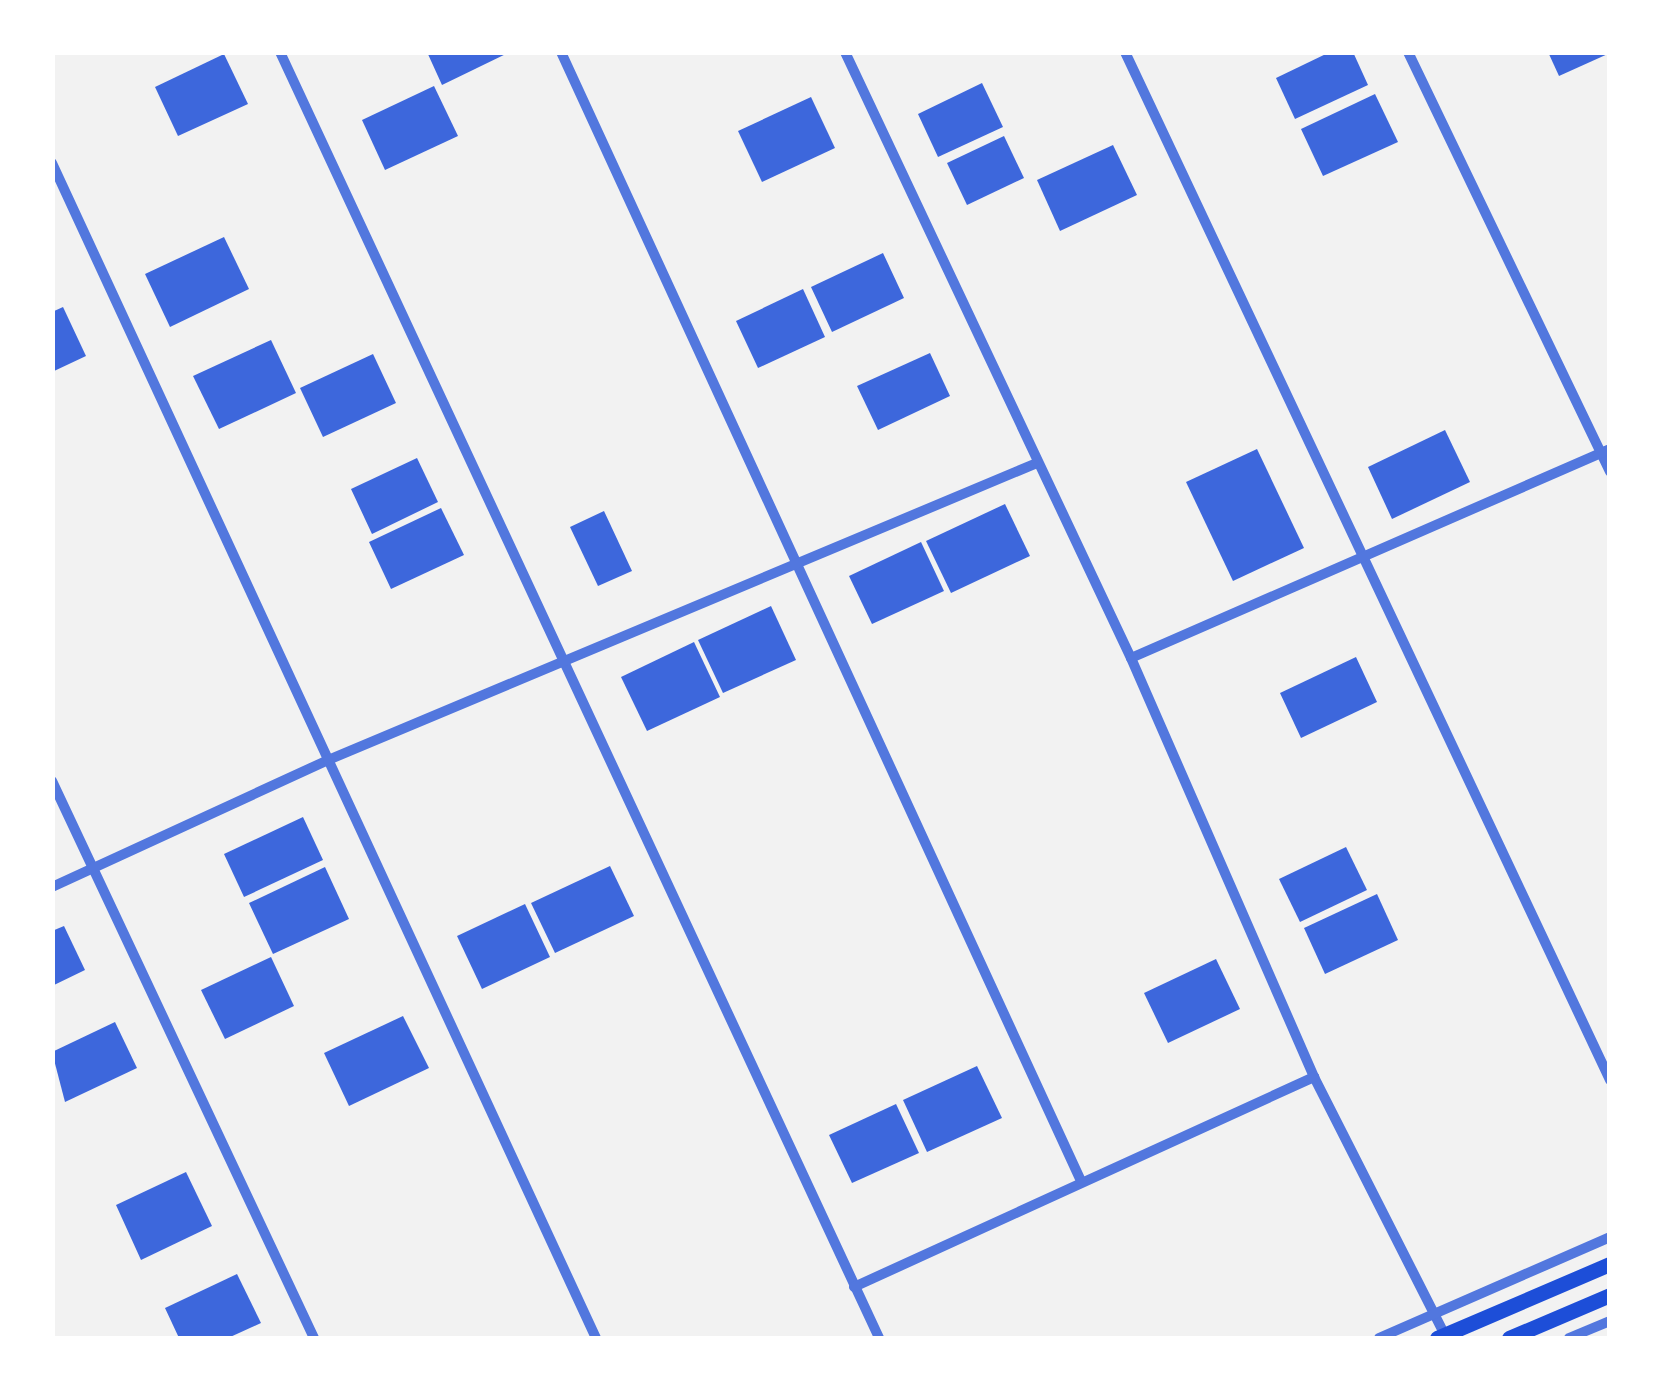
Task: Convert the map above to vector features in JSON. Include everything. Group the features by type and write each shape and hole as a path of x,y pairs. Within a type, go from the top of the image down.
{"main road":[{"path":"1441,1337 1610,1264"},
{"path":"1509,1338 1610,1295"}],"street":[{"path":"280,52 879,1338"},
{"path":"562,52 1080,1178"},
{"path":"845,52 1130,658 1314,1077 1434,1314 1441,1337"},
{"path":"1125,52 1368,555 1610,1080"},
{"path":"1408,52 1605,451 1610,472"},
{"path":"52,162 596,1338"},
{"path":"1130,658 1605,451"},
{"path":"52,887 328,760 565,666 1038,464"},
{"path":"52,781 314,1338"},
{"path":"854,1287 1080,1178 1314,1077"},
{"path":"1378,1338 1610,1236"},
{"path":"1569,1338 1610,1321"}],"building":[{"path":"427,52 510,52 442,85"},
{"path":"1330,52 1353,52 1368,85 1295,119 1276,78"},
{"path":"1548,52 1610,52 1610,53 1559,76"},
{"path":"224,54 248,104 178,136 155,87"},
{"path":"982,83 1003,127 938,157 918,114"},
{"path":"434,86 458,136 385,170 362,120"},
{"path":"1375,94 1398,142 1323,176 1301,129"},
{"path":"811,97 835,148 762,182 738,131"},
{"path":"1004,136 1024,178 967,205 947,163"},
{"path":"1113,145 1137,195 1060,231 1037,180"},
{"path":"224,237 249,289 170,327 145,274"},
{"path":"883,253 904,298 832,332 811,287"},
{"path":"803,289 825,337 758,368 736,321"},
{"path":"63,307 86,356 52,372 52,312"},
{"path":"271,340 296,393 219,429 193,376"},
{"path":"930,353 950,396 878,430 857,386"},
{"path":"373,354 396,403 323,437 300,388"},
{"path":"1445,430 1470,482 1392,519 1368,467"},
{"path":"1257,449 1304,548 1233,581 1186,482"},
{"path":"417,458 438,502 372,534 351,489"},
{"path":"1005,504 1030,556 951,593 926,541"},
{"path":"441,508 464,555 391,589 369,542"},
{"path":"604,511 632,571 598,586 570,527"},
{"path":"921,542 944,591 872,624 849,576"},
{"path":"771,606 796,660 723,693 698,640"},
{"path":"694,642 720,697 647,731 621,677"},
{"path":"1356,657 1377,702 1301,738 1280,693"},
{"path":"303,817 323,860 244,897 224,854"},
{"path":"1346,847 1367,890 1300,922 1279,879"},
{"path":"610,866 634,916 555,953 531,903"},
{"path":"325,867 349,919 273,954 249,903"},
{"path":"1377,894 1398,940 1325,974 1304,928"},
{"path":"525,904 550,957 482,989 457,936"},
{"path":"64,926 85,970 52,986 52,931"},
{"path":"271,957 294,1006 225,1039 201,990"},
{"path":"1216,959 1240,1009 1168,1043 1144,993"},
{"path":"403,1016 429,1068 349,1106 324,1053"},
{"path":"115,1022 137,1068 65,1102 52,1052"},
{"path":"977,1066 1002,1118 927,1152 903,1100"},
{"path":"896,1104 919,1153 852,1183 829,1135"},
{"path":"186,1172 212,1226 141,1260 116,1205"},
{"path":"237,1274 261,1323 228,1338 179,1338 165,1308"}]}
